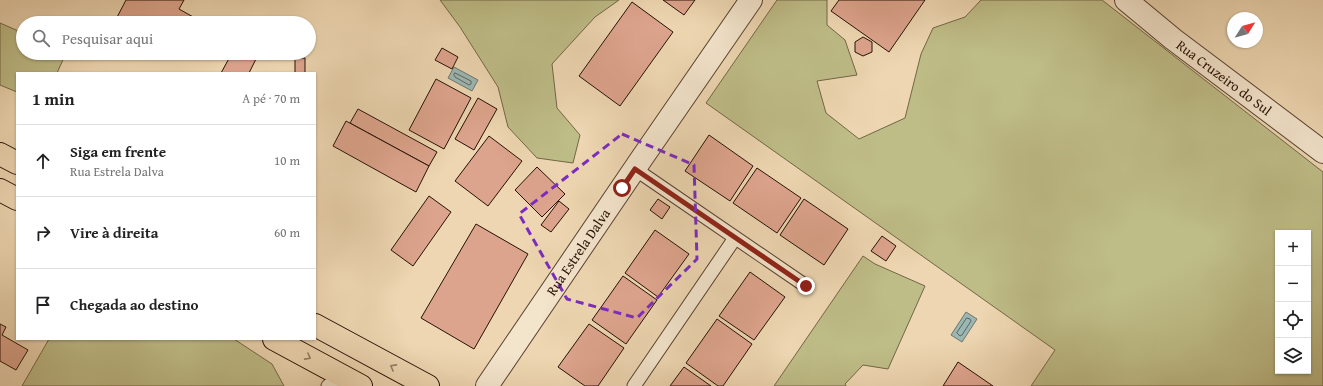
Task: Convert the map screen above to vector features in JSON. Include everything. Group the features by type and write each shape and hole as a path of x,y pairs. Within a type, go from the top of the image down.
{"main road":[{"path":"0,154 16,162"},
{"path":"0,190 16,198"},
{"path":"316,326 428,386"},
{"path":"275,340 335,381 361,386"}],"street":[{"name":"Rua Estrela Dalva","path":"487,386 751,0"},
{"name":"Rua Cruzeiro do Sul","path":"1126,0 1174,39 1323,152"}],"lane":[{"path":"635,169 806,286"},
{"path":"634,386 735,238"}],"highlighted area":[{"path":"622,134 694,165 697,259 637,318 567,299 519,214"}],"shaded area":[{"path":"440,0 619,0 595,17 552,64 557,108 580,135 573,163 537,158 508,127 498,87 460,27"},
{"path":"777,0 827,0 827,25 845,40 857,75 817,81 826,113 859,139 905,118 921,54 933,28 965,17 981,0 1102,0 1323,172 1323,386 1031,386 1055,350 706,103"},
{"path":"0,23 16,30 16,60 63,60 57,72 16,72 16,92 0,85"},
{"path":"863,256 875,264 925,286 888,369 863,365 845,384 846,386 774,386"},
{"path":"48,340 236,340 272,364 284,386 22,386"}],"water":[{"path":"454,67 478,80 472,91 448,78"},
{"path":"966,312 977,319 962,342 951,335"}],"building":[{"path":"126,0 184,0 179,9 191,16 118,16"},
{"path":"663,0 695,0 684,15"},
{"path":"839,0 925,0 889,52 831,11"},
{"path":"632,2 673,32 620,106 579,76"},
{"path":"863,37 872,42 872,52 863,56 855,52 855,42"},
{"path":"442,48 458,57 452,69 435,60"},
{"path":"228,60 256,60 250,72 222,72"},
{"path":"295,60 305,60 305,72 295,72"},
{"path":"436,79 471,98 444,149 409,130"},
{"path":"478,98 497,109 474,150 455,139"},
{"path":"358,109 437,152 429,166 350,123"},
{"path":"346,121 429,166 416,192 333,146"},
{"path":"709,135 753,166 730,201 685,171"},
{"path":"489,136 522,161 488,206 455,181"},
{"path":"537,167 565,194 542,217 515,190"},
{"path":"757,168 801,198 777,233 733,203"},
{"path":"429,196 451,212 413,266 391,250"},
{"path":"658,199 670,207 662,219 650,210"},
{"path":"804,199 848,229 824,265 780,235"},
{"path":"559,201 569,209 551,232 541,225"},
{"path":"476,224 528,254 474,349 421,318"},
{"path":"655,230 689,254 658,297 625,273"},
{"path":"882,236 896,246 886,261 871,251"},
{"path":"750,272 785,297 754,340 719,316"},
{"path":"623,276 657,300 626,344 592,320"},
{"path":"717,319 752,344 723,386 718,386 686,363"},
{"path":"0,324 6,327 2,335 28,350 16,370 0,361"},
{"path":"589,324 624,348 598,386 585,386 558,367"},
{"path":"958,362 993,386 943,386"},
{"path":"684,367 711,386 670,386"}],"route":[{"path":"622,188 635,169 806,286"}]}
